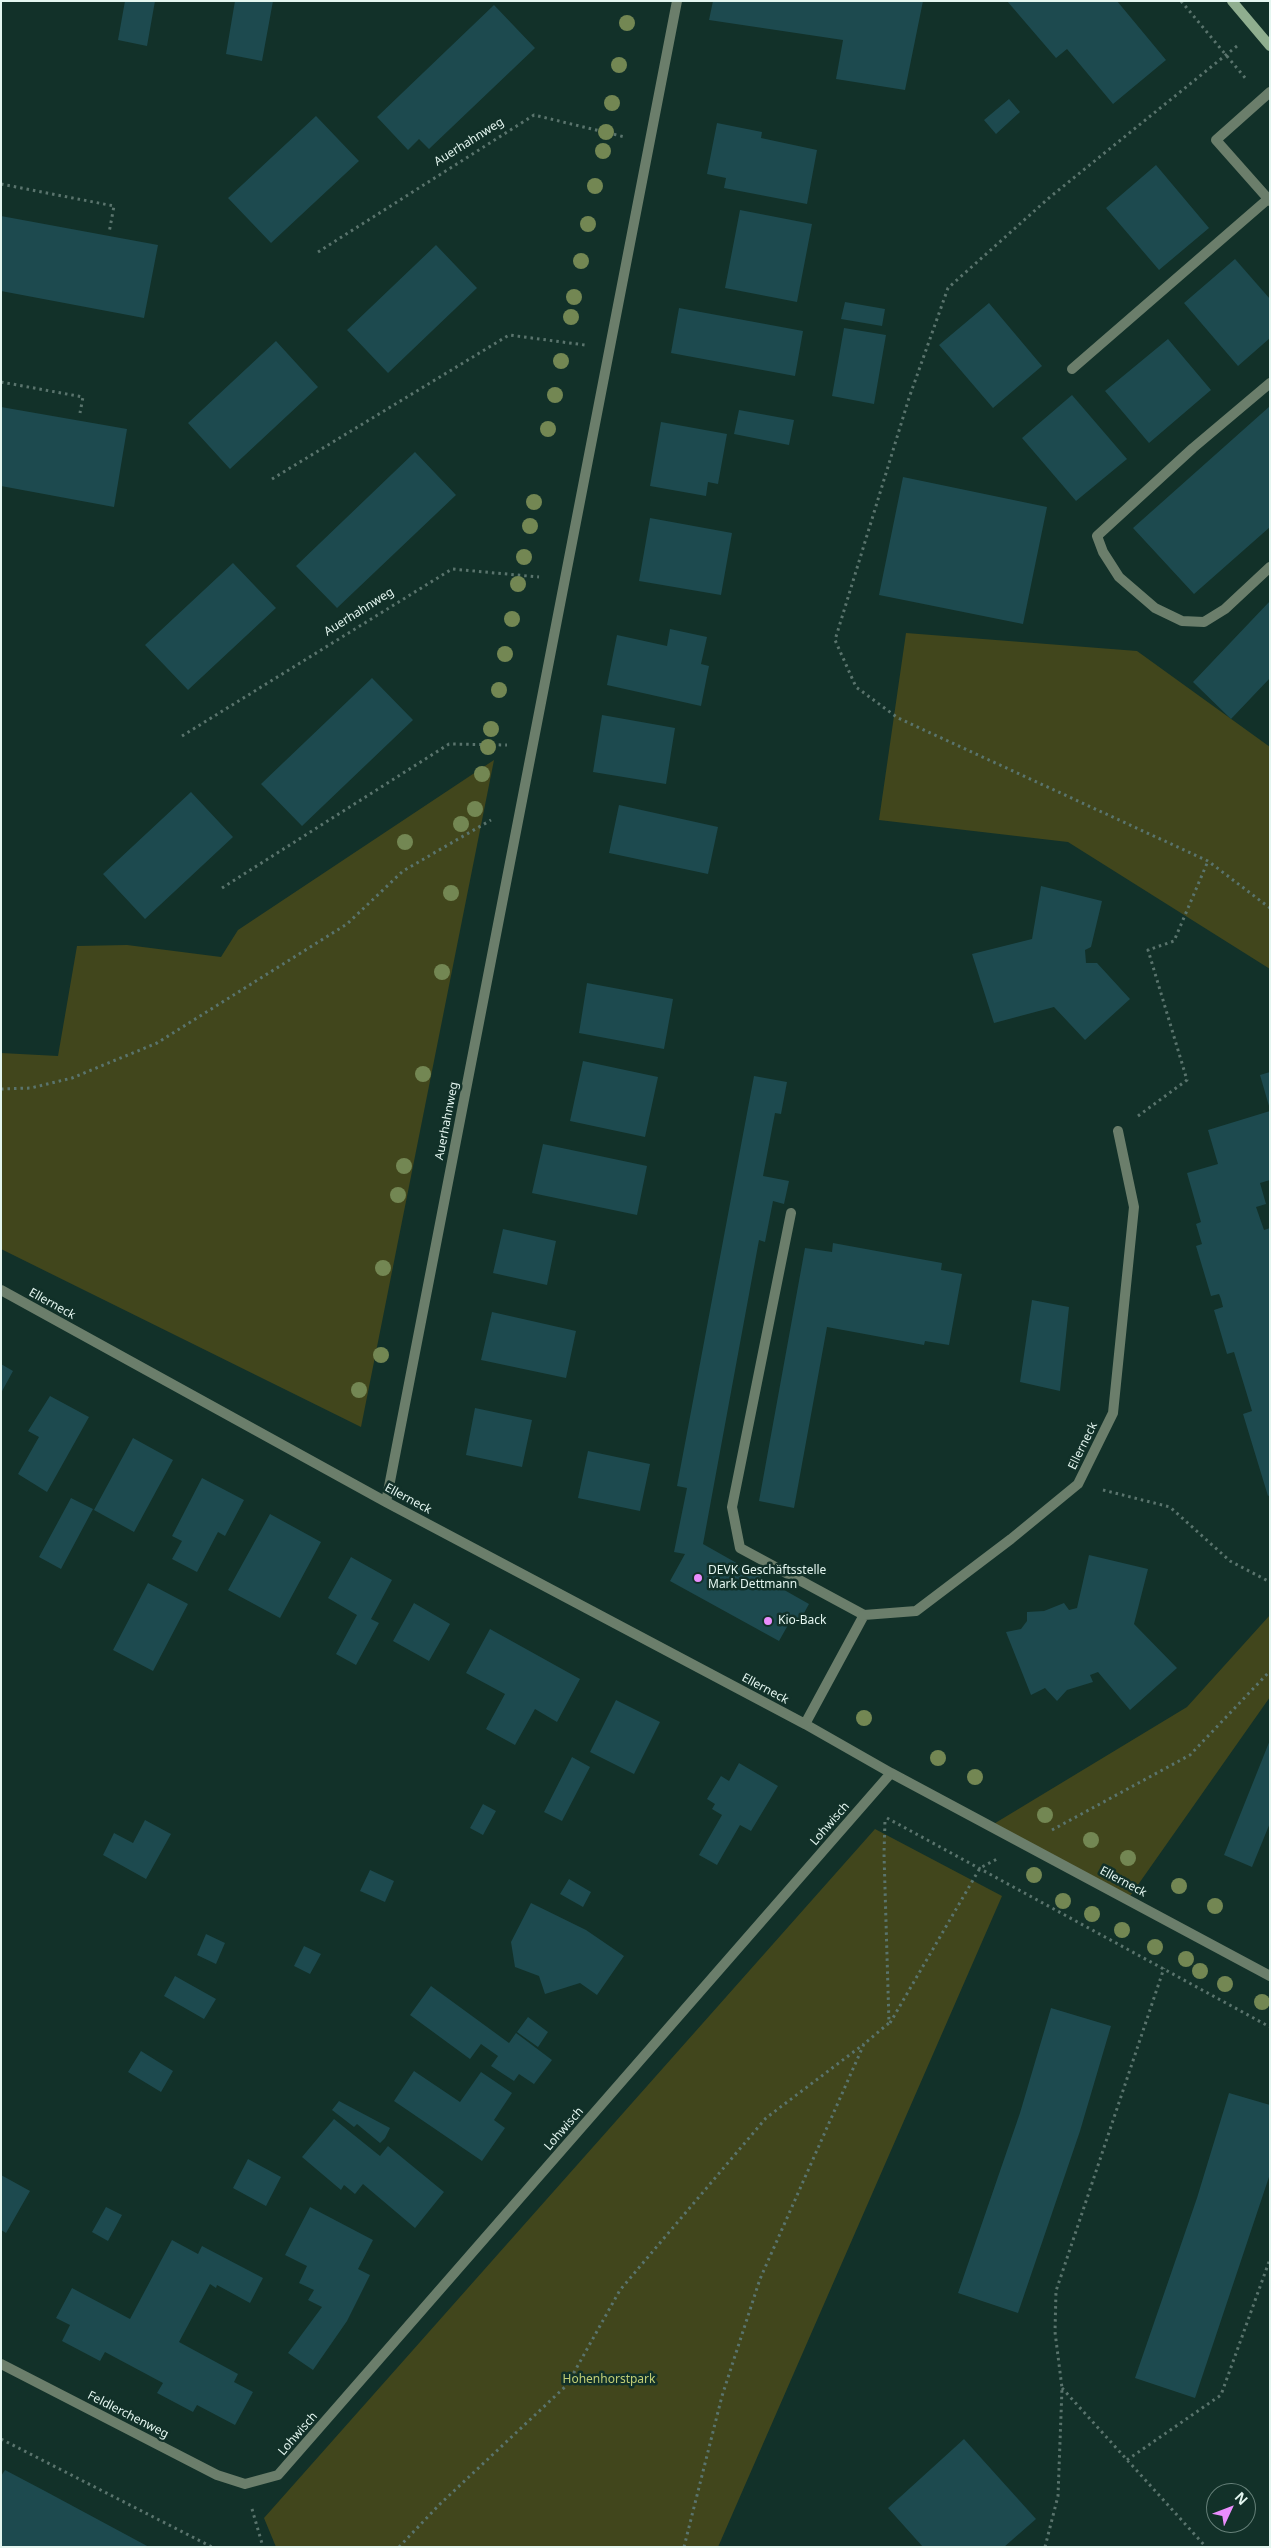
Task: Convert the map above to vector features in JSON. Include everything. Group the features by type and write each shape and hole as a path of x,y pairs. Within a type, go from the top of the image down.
{"main road":[{"path":"1232,1 1270,46"}],"street":[{"name":"Auerhahnweg","path":"386,1502 677,1"},
{"path":"1072,369 1269,200 1216,140 1270,92"},
{"path":"1270,383 1193,448 1097,536 1103,552 1118,577 1155,608 1182,621 1204,622 1225,609 1270,567"},
{"name":"Ellerneck","path":"864,1615 916,1611 1011,1539 1078,1484 1113,1413 1134,1207 1118,1131"},
{"path":"791,1213 732,1507 740,1548 864,1615 805,1724"},
{"name":"Ellerneck","path":"1,1290 386,1502 805,1724 891,1773 1270,1976"},
{"name":"Lohwisch","path":"245,2484 278,2475 891,1773"},
{"name":"Feldlerchenweg","path":"1,2364 216,2475 245,2484"}],"path":[{"path":"1181,1 1262,99"},
{"path":"1258,32 1226,54 1050,197 948,288 909,398 835,640 856,686 898,718 1208,861 1270,908"},
{"name":"Auerhahnweg","path":"318,252 534,116 649,143"},
{"path":"1,184 114,206 109,233"},
{"path":"272,479 509,335 610,348"},
{"path":"1,382 83,397 80,413"},
{"name":"Auerhahnweg","path":"182,736 452,569 565,580"},
{"path":"222,888 449,744 533,746"},
{"path":"1,1089 31,1088 72,1078 158,1043 347,924 403,871 522,802"},
{"path":"1118,1131 1187,1080 1148,950 1174,942 1208,861"},
{"path":"1078,1484 1170,1507 1230,1561 1270,1582"},
{"path":"399,2547 440,2504 567,2385 620,2290 766,2118 889,2023 884,1854 885,1819 891,1773"},
{"path":"885,1819 980,1868 1270,2027"},
{"path":"1045,2547 1058,2496 1062,2388 1055,2332 1056,2290 1164,1968"},
{"path":"684,2547 722,2396 760,2279 864,2044"},
{"path":"1127,2460 1221,2396 1270,2259"},
{"path":"1062,2388 1206,2547"},
{"path":"1,2439 212,2547"},
{"path":"245,2484 263,2547"}],"green space":[{"path":"906,633 1137,651 1270,747 1270,969 1068,842 879,820"},
{"path":"494,760 361,1427 1,1249 1,1053 58,1056 77,946 127,945 221,957 238,930"},
{"path":"1270,1615 1270,1697 1128,1899 992,1825 1187,1707"},
{"name":"Hohenhorstpark","path":"875,1829 1002,1896 718,2547 276,2547 264,2518"}],"building":[{"path":"125,1 155,1 147,46 118,40"},
{"path":"235,1 273,1 262,61 226,54"},
{"path":"713,1 923,1 905,90 836,79 843,40 709,20"},
{"path":"1007,1 1117,1 1166,60 1113,104 1067,49 1056,58"},
{"path":"494,5 535,48 429,149 419,139 408,150 377,117"},
{"path":"1009,99 1020,112 996,134 984,120"},
{"path":"316,116 359,161 271,243 228,198"},
{"path":"717,123 762,132 761,138 817,150 807,204 724,188 726,178 707,174"},
{"path":"1156,165 1209,228 1159,270 1106,208"},
{"path":"740,210 812,224 797,302 725,288"},
{"path":"1,216 158,245 144,318 1,291"},
{"path":"436,245 477,288 388,373 347,330"},
{"path":"1235,259 1270,299 1270,338 1238,366 1184,303"},
{"path":"845,302 885,309 882,326 841,319"},
{"path":"989,303 1042,366 993,408 939,345"},
{"path":"679,308 803,331 795,376 671,353"},
{"path":"844,328 886,335 874,404 832,396"},
{"path":"1168,339 1211,390 1149,443 1105,391"},
{"path":"276,341 318,387 230,469 188,423"},
{"path":"1072,395 1127,459 1076,501 1022,438"},
{"path":"1270,406 1270,527 1194,594 1133,528"},
{"path":"1,407 127,429 114,507 1,486"},
{"path":"739,410 794,420 789,445 734,434"},
{"path":"661,422 727,434 718,484 708,482 706,496 650,486"},
{"path":"415,452 456,495 337,608 296,566"},
{"path":"903,477 1047,507 1023,624 879,595"},
{"path":"650,518 732,533 721,595 639,581"},
{"path":"233,563 276,608 188,690 145,645"},
{"path":"1270,601 1270,678 1231,719 1193,682"},
{"path":"670,629 707,637 701,664 709,666 701,706 607,685 617,635 667,646"},
{"path":"372,678 413,720 302,826 261,784"},
{"path":"602,715 675,728 666,784 593,772"},
{"path":"191,792 233,837 145,919 103,874"},
{"path":"619,805 718,827 708,874 609,853"},
{"path":"1041,886 1102,901 1091,947 1085,950 1086,963 1097,963 1130,999 1085,1040 1054,1007 994,1023 972,954 1032,939"},
{"path":"587,983 673,999 664,1049 579,1033"},
{"path":"583,1061 658,1077 645,1137 570,1121"},
{"path":"1270,1072 1270,1106 1269,1106 1260,1075"},
{"path":"754,1076 787,1082 781,1114 775,1113 763,1176 789,1181 784,1204 773,1201 765,1242 759,1240 703,1544 809,1604 799,1622 792,1618 779,1641 670,1581 685,1554 674,1552 687,1488 677,1486"},
{"path":"1270,1111 1270,1180 1260,1183 1266,1204 1256,1207 1264,1230 1270,1228 1270,1495 1268,1496 1243,1414 1252,1411 1234,1352 1227,1354 1214,1310 1223,1307 1221,1299 1219,1294 1211,1296 1196,1246 1202,1244 1196,1224 1201,1222 1187,1173 1218,1164 1208,1130"},
{"path":"543,1144 647,1166 637,1215 532,1193"},
{"path":"503,1229 556,1241 547,1285 493,1273"},
{"path":"833,1243 942,1263 941,1270 962,1274 949,1345 925,1341 924,1345 827,1327 794,1508 759,1501 805,1248 832,1252"},
{"path":"1032,1300 1069,1307 1060,1391 1020,1382"},
{"path":"492,1312 576,1331 566,1378 481,1360"},
{"path":"1,1364 13,1371 1,1393"},
{"path":"50,1396 89,1417 47,1492 18,1474 39,1437 28,1431"},
{"path":"475,1408 532,1420 522,1467 466,1455"},
{"path":"133,1438 173,1460 134,1532 94,1510"},
{"path":"588,1451 650,1464 640,1511 578,1498"},
{"path":"202,1478 244,1500 225,1536 218,1532 197,1572 172,1559 182,1541 172,1536"},
{"path":"71,1498 93,1509 61,1569 39,1557"},
{"path":"270,1514 321,1542 280,1618 228,1590"},
{"path":"1089,1555 1148,1569 1134,1624 1177,1668 1130,1710 1098,1672 1090,1675 1093,1682 1067,1690 1057,1701 1045,1688 1031,1695 1006,1632 1021,1629 1027,1621 1027,1612 1044,1611 1064,1603 1069,1610 1077,1608"},
{"path":"351,1557 392,1580 371,1619 379,1623 356,1665 336,1654 357,1615 328,1598"},
{"path":"148,1583 188,1604 153,1671 113,1650"},
{"path":"414,1603 450,1624 429,1661 393,1641"},
{"path":"490,1629 580,1679 557,1722 535,1709 515,1745 486,1729 505,1694 466,1673"},
{"path":"616,1700 660,1722 634,1774 590,1752"},
{"path":"1270,1740 1270,1823 1252,1867 1224,1855"},
{"path":"572,1757 590,1767 562,1821 544,1812"},
{"path":"739,1763 778,1786 751,1831 740,1825 717,1865 699,1855 722,1815 712,1809 715,1804 707,1799 721,1776 729,1781"},
{"path":"483,1804 496,1811 483,1835 470,1828"},
{"path":"145,1820 171,1834 146,1879 103,1855 114,1833 133,1843"},
{"path":"370,1870 394,1881 385,1902 360,1891"},
{"path":"569,1879 591,1892 583,1907 560,1894"},
{"path":"531,1903 586,1930 624,1956 597,1995 580,1983 545,1994 539,1976 515,1967 511,1942"},
{"path":"206,1934 225,1943 216,1964 197,1955"},
{"path":"304,1946 321,1954 310,1974 294,1966"},
{"path":"175,1976 216,1999 204,2019 164,1996"},
{"path":"431,1986 509,2043 516,2033 552,2060 534,2084 519,2074 514,2081 491,2066 498,2056 481,2044 470,2059 410,2015"},
{"path":"1051,2008 1111,2026 1080,2131 1018,2313 958,2293 1020,2113"},
{"path":"528,2017 548,2032 538,2047 517,2032"},
{"path":"141,2051 173,2071 161,2092 128,2072"},
{"path":"414,2071 460,2102 481,2072 512,2093 494,2120 505,2128 482,2161 394,2101"},
{"path":"1229,2093 1270,2105 1270,2174 1195,2398 1135,2378 1197,2198"},
{"path":"339,2101 390,2128 385,2138 380,2143 357,2124 354,2127 332,2110"},
{"path":"334,2119 380,2156 388,2146 444,2192 415,2228 363,2184 355,2194 344,2185 341,2190 302,2157"},
{"path":"248,2159 281,2177 266,2206 233,2188"},
{"path":"1,2175 30,2191 6,2233 1,2230"},
{"path":"106,2207 122,2215 108,2241 92,2232"},
{"path":"310,2207 373,2240 358,2269 370,2275 347,2321 313,2370 288,2353 322,2307 308,2300 314,2290 299,2283 307,2266 285,2255"},
{"path":"172,2240 198,2254 202,2246 263,2278 250,2303 217,2285 216,2288 210,2284 179,2342 238,2374 234,2382 253,2392 235,2425 197,2405 193,2412 157,2393 163,2383 105,2352 100,2361 62,2341 70,2325 56,2318 72,2288 130,2319"},
{"path":"964,2439 1036,2519 1004,2547 923,2547 888,2508"},
{"path":"5,2470 149,2547 4,2547 1,2545 1,2476"}],"place":[{"name":"DEVK Geschäftsstelle Mark Dettmann","path":"698,1578"},
{"name":"Kio-Back","path":"768,1621"}]}
